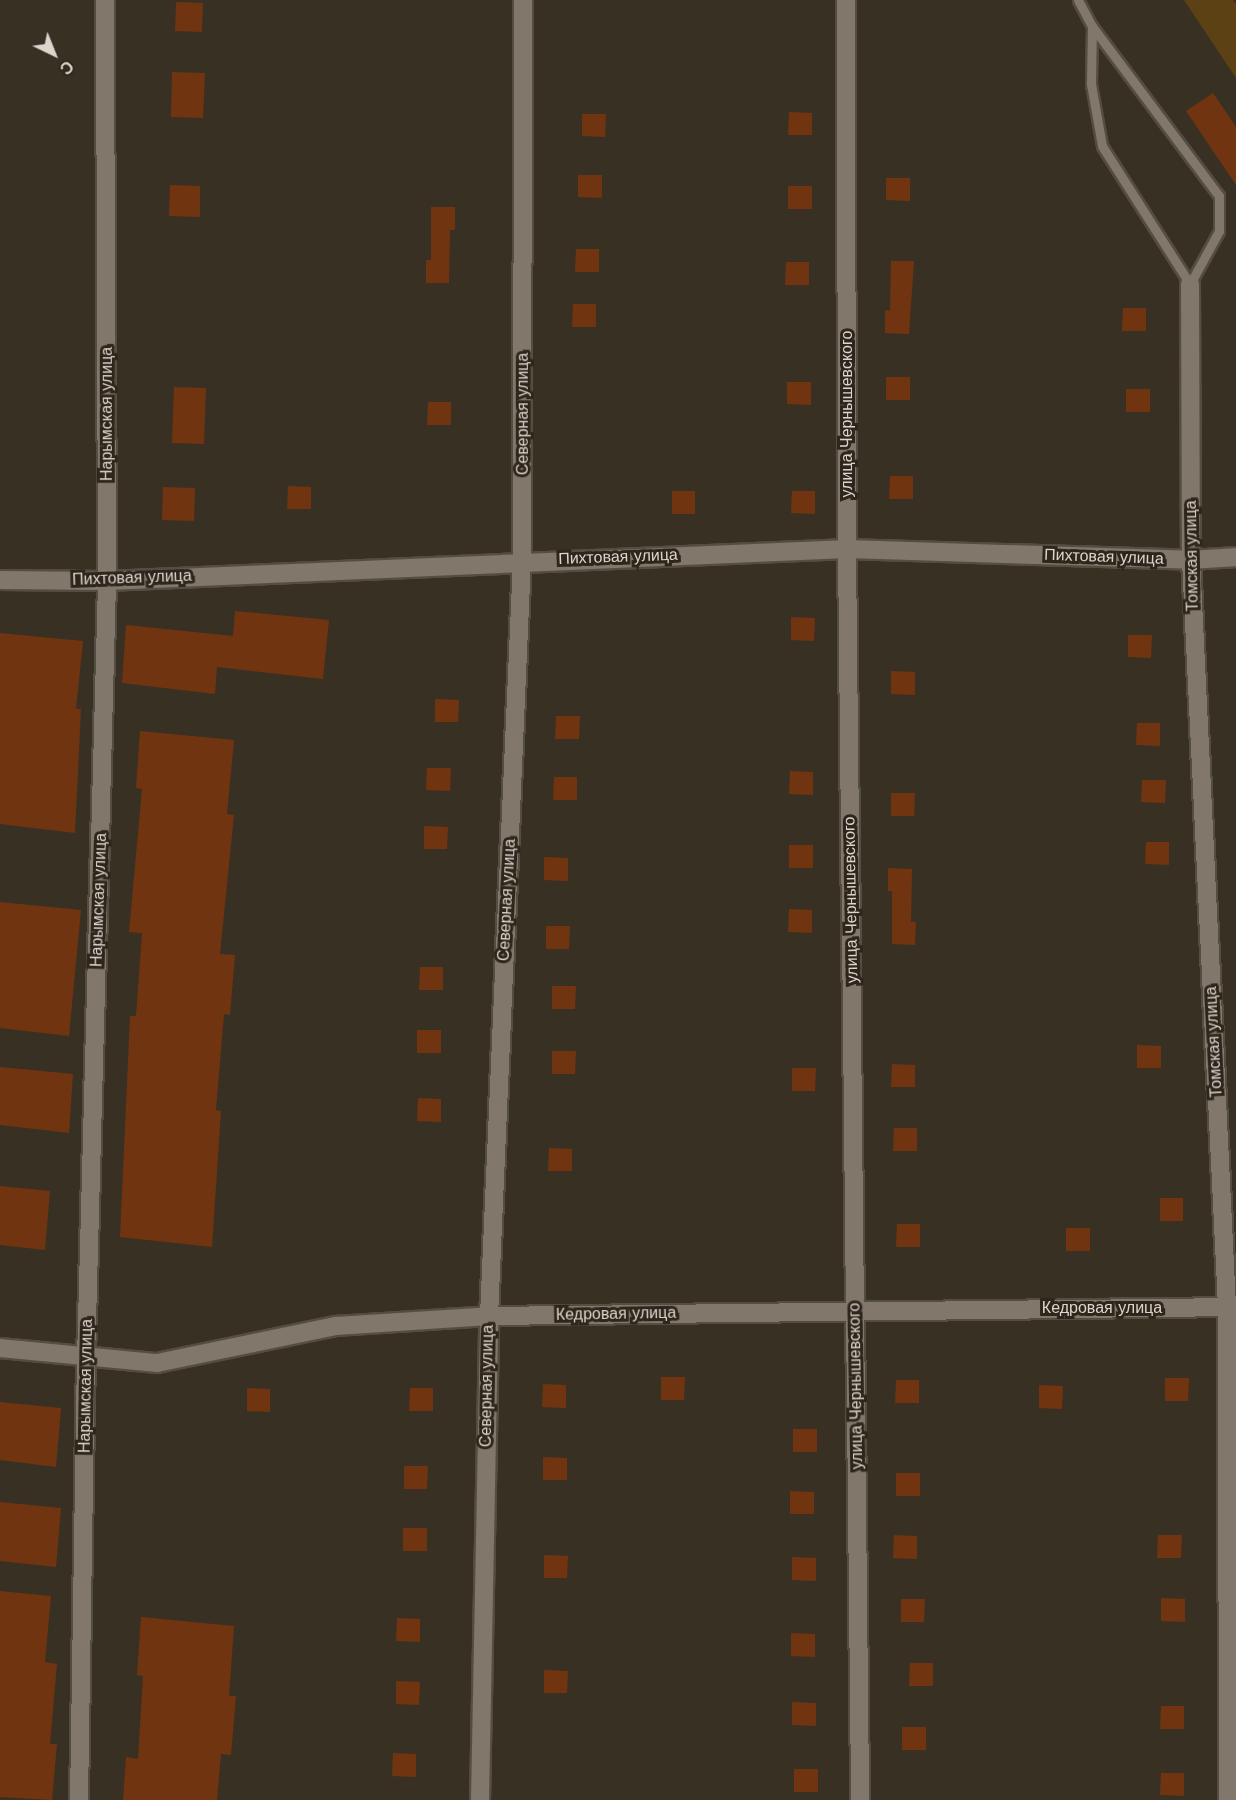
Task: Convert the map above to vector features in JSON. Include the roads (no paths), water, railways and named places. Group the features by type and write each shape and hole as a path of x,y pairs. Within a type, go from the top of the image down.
{"street":[{"name":"Нарымская улица","path":"79,1800 86,1359 107,581 105,0"},
{"name":"Северная улица","path":"480,1800 489,1316 522,561 523,0"},
{"name":"улица Чернышевского","path":"846,0 847,549 860,1800"},
{"name":"Томская улица","path":"1190,284 1191,560 1232,1307 1228,1800"},
{"name":"Пихтовая улица","path":"0,579 107,581 522,561 847,549 1191,560 1236,556"},
{"name":"Кедровая улица","path":"0,1348 86,1359 157,1363 336,1326 489,1316 1232,1307"}],"lane":[{"path":"1078,0 1092,26 1218,196 1219,231 1190,284 1102,146 1091,84 1092,26"}]}
